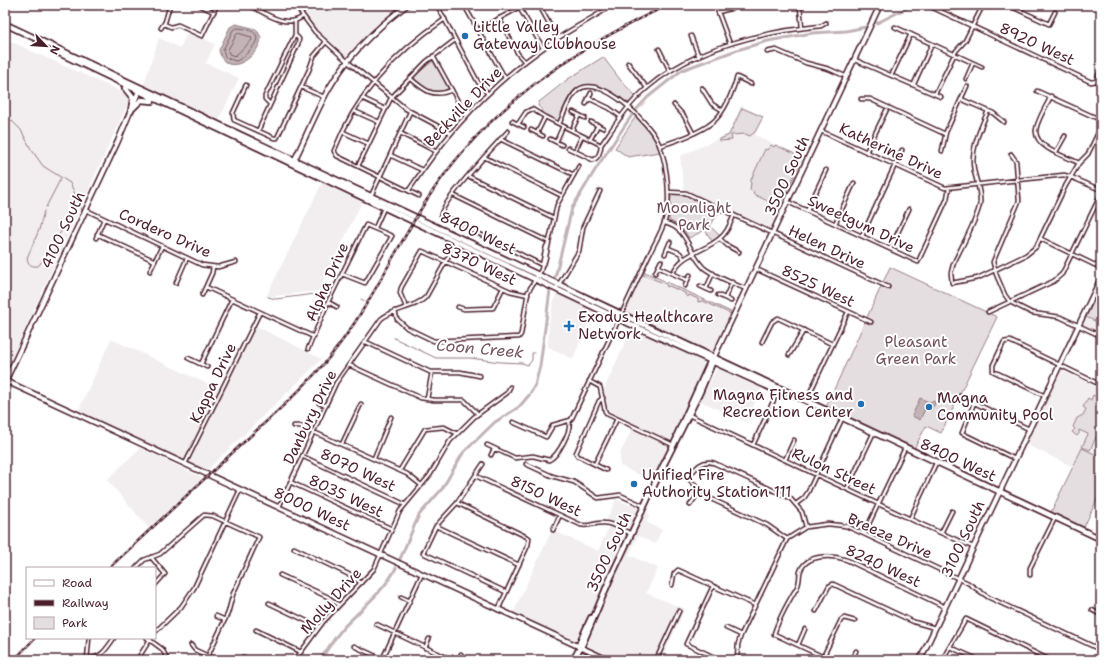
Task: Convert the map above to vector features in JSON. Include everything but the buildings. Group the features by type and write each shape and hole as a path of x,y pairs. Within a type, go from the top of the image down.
{"main road":[{"path":"5,26 140,90"},
{"path":"5,26 140,90"},
{"path":"66,56 128,90 133,100 131,111"},
{"name":"8400 West","path":"140,90 175,110 371,196 712,360 1099,538"},
{"name":"8400 West","path":"140,90 294,162 385,208 458,239"},
{"path":"131,111 138,102 145,100 175,110"},
{"name":"3500 South","path":"573,660 580,642 712,360"}],"street":[{"path":"162,28 170,5"},
{"path":"200,5 214,12"},
{"path":"164,24 171,27 178,25 202,36 217,5"},
{"path":"249,5 281,20 295,21 302,17"},
{"path":"295,5 302,17 325,43 391,98 410,112 451,133"},
{"path":"294,162 324,97 348,62 373,34 407,5"},
{"path":"437,5 478,82 488,94"},
{"path":"472,5 465,7 505,78"},
{"path":"478,30 524,5"},
{"path":"539,5 557,38"},
{"name":"Beckville Drive","path":"409,190 435,151 468,113 505,78 557,38 605,10 607,5"},
{"path":"730,44 718,12 745,5"},
{"path":"796,5 800,7 802,28"},
{"name":"3500 South","path":"712,360 747,289 880,5"},
{"name":"8920 West","path":"927,5 1094,82 1101,69"},
{"path":"940,11 943,5"},
{"path":"935,94 954,54 964,42 983,5"},
{"path":"1008,5 1049,24 1055,12"},
{"path":"1020,10 1022,5"},
{"path":"519,7 543,48"},
{"path":"499,18 518,54 524,62"},
{"path":"419,196 334,154 354,110 373,83 404,50 444,19"},
{"path":"270,104 265,96 295,35 295,21"},
{"path":"568,148 594,160 600,151 601,145 628,107 647,88 670,71 730,44 771,32 821,26 826,23"},
{"path":"895,27 982,66"},
{"path":"892,74 911,34"},
{"path":"258,131 300,39 295,35"},
{"path":"691,36 699,57"},
{"path":"358,166 391,98 433,56 455,40"},
{"path":"246,85 233,116 234,120 277,138 314,56 325,43"},
{"path":"914,84 932,44"},
{"path":"659,49 670,71"},
{"path":"767,52 776,50 806,63 829,69 847,77"},
{"path":"433,56 460,105 468,113"},
{"path":"855,60 892,74 941,97"},
{"path":"628,63 647,88"},
{"path":"966,79 973,63"},
{"path":"660,146 693,133 712,123 722,110 737,77 751,84"},
{"path":"410,78 422,88 433,94 443,94 452,90"},
{"path":"942,151 945,134 967,86"},
{"path":"301,87 324,97"},
{"path":"487,446 517,459 531,456 544,460 551,459 556,455 570,427 569,421 665,222 668,192 660,146 651,129 632,110 614,97 595,87 585,87 576,92 559,124"},
{"path":"702,88 712,104 722,110"},
{"name":"4100 South","path":"5,381 140,90"},
{"path":"1038,91 1101,120"},
{"path":"586,104 591,93"},
{"path":"1051,96 1036,131 1042,145 1079,163"},
{"path":"362,98 385,109"},
{"path":"588,98 609,108 621,117"},
{"path":"861,99 870,99 945,134"},
{"path":"961,99 988,111 1004,122"},
{"path":"674,106 684,116 693,133"},
{"path":"866,152 888,107"},
{"path":"518,124 526,112 532,109 601,145"},
{"path":"354,110 379,122"},
{"path":"988,111 976,142 973,163 980,198 978,209 953,265 951,273 952,283 971,280 1026,255 1036,247 1041,240 1071,176 1079,163 1087,157 1101,127"},
{"path":"371,196 410,112"},
{"path":"573,112 585,118"},
{"path":"572,130 579,115"},
{"path":"537,133 545,117"},
{"path":"512,121 524,127"},
{"path":"591,122 604,128"},
{"path":"590,140 598,125"},
{"path":"556,142 563,126"},
{"path":"531,130 543,136"},
{"path":"508,131 468,176 453,195 441,214 542,265"},
{"name":"Katherine Drive","path":"821,131 939,186 950,188 1058,176 1071,176"},
{"path":"343,132 369,144"},
{"path":"400,133 435,151"},
{"path":"574,151 582,136"},
{"path":"1056,152 1064,136"},
{"path":"500,139 574,175"},
{"path":"550,139 562,145"},
{"path":"862,236 902,150"},
{"path":"1011,154 1016,162 1019,197 1018,206 994,258 994,269 1010,302 1035,314 1056,316 1101,336"},
{"path":"390,155 422,170"},
{"path":"484,157 562,196"},
{"path":"395,311 398,319 407,328 434,341 520,336 528,295 545,261 556,208 579,166"},
{"path":"807,211 826,170"},
{"path":"468,176 554,218"},
{"path":"1071,176 1101,190"},
{"path":"835,224 854,183"},
{"name":"Sweetgum Drive","path":"788,202 918,262 948,197 950,188"},
{"path":"558,287 579,251 583,227 600,191"},
{"name":"Helen Drive","path":"668,192 686,193 888,287"},
{"path":"988,312 1059,277 1066,268 1101,194"},
{"path":"453,195 549,242"},
{"path":"342,274 363,284 368,281 392,236 375,228 385,208"},
{"path":"890,249 909,209"},
{"name":"Cordero Drive","path":"85,210 202,265 213,267 236,262"},
{"path":"673,273 677,264 720,239 727,230 734,215"},
{"path":"96,238 104,219"},
{"path":"665,222 682,232 693,254 700,263 713,273 747,289"},
{"name":"Alpha Drive","path":"308,349 315,337 328,302 366,225 375,228"},
{"path":"97,234 155,261"},
{"name":"Danbury Drive","path":"279,507 336,383 381,319 395,311 418,303 426,297 448,261 458,239"},
{"path":"720,239 728,246 739,252"},
{"path":"1041,240 1101,268"},
{"path":"665,254 670,242"},
{"path":"150,271 162,246"},
{"path":"668,248 680,253 684,259"},
{"name":"8370 West","path":"406,308 400,293 401,288 422,251 448,261 503,288 528,295"},
{"path":"176,283 187,258"},
{"path":"655,273 661,260"},
{"path":"202,296 213,267"},
{"path":"658,267 688,280"},
{"name":"8525 West","path":"756,269 871,322"},
{"path":"706,289 713,273"},
{"path":"685,286 690,275"},
{"name":"3100 South","path":"920,660 1101,278"},
{"path":"725,298 732,282"},
{"path":"700,286 711,291"},
{"path":"206,287 315,337"},
{"path":"458,307 464,309 493,308 503,288"},
{"path":"718,295 731,301"},
{"path":"201,364 232,299"},
{"path":"328,302 337,307"},
{"name":"Kappa Drive","path":"186,464 260,312"},
{"path":"805,402 848,312"},
{"path":"762,342 774,319 779,319 832,344"},
{"path":"789,355 796,347 804,330"},
{"path":"1045,396 993,370 993,365 1001,347 1006,341 1101,385"},
{"path":"366,342 432,372 460,372 480,376"},
{"path":"188,358 207,367"},
{"path":"349,365 414,395 427,399 464,400 478,414"},
{"path":"427,399 432,372"},
{"name":"8000 West","path":"5,381 608,660"},
{"path":"589,381 600,386 606,413 673,445"},
{"name":"Molly Drive","path":"295,660 319,628 374,569 382,555 404,504 430,475 446,446 456,433 478,414 505,395 510,387"},
{"path":"753,445 778,390"},
{"path":"960,396 1030,429"},
{"path":"602,398 599,401 576,454 606,470"},
{"path":"319,403 326,406"},
{"path":"974,403 962,433 1015,459"},
{"path":"342,444 361,404"},
{"name":"Rulon Street","path":"688,414 847,490 973,547"},
{"path":"374,458 391,418"},
{"path":"595,464 617,419"},
{"path":"796,504 804,498 842,419"},
{"path":"513,422 546,436 553,425 569,421"},
{"path":"294,426 300,426 400,470 412,477 421,485"},
{"path":"400,470 424,429 444,427 456,433"},
{"path":"847,490 873,434"},
{"path":"785,460 794,440"},
{"path":"864,534 905,448"},
{"path":"491,455 494,449"},
{"name":"8070 West","path":"302,456 404,504"},
{"path":"688,478 700,464 711,462 785,496 796,504 802,512 806,527"},
{"path":"910,519 936,463"},
{"path":"483,464 458,503 436,526 424,553 506,592"},
{"path":"526,464 552,476 574,482 598,498 620,495 644,506"},
{"path":"663,466 688,478 706,497 773,528 787,539 741,635 738,644 737,660"},
{"name":"8150 West","path":"476,476 585,526 602,523 608,524 631,534"},
{"name":"8035 West","path":"290,482 392,529"},
{"path":"156,631 180,607 190,594 240,489"},
{"path":"690,505 700,491"},
{"path":"458,503 529,538 528,545 498,610"},
{"path":"941,533 952,511"},
{"path":"137,567 144,560 160,554 200,517 208,515 259,537 232,597 231,606 225,620 206,660"},
{"path":"553,530 560,515"},
{"path":"1030,575 1030,568 1056,518"},
{"name":"Breeze Drive","path":"787,539 806,527 823,524 836,524 864,534 958,578 973,586 988,597 1101,650"},
{"path":"436,526 519,565"},
{"path":"1099,538 1101,529"},
{"path":"294,548 352,576 361,583"},
{"name":"8240 West","path":"798,645 774,634 788,603 797,588 801,570 810,561 823,556 837,557 945,607"},
{"path":"150,558 165,574 156,584"},
{"path":"672,585 674,574 678,570 755,605"},
{"path":"354,646 383,660 422,574"},
{"path":"280,575 328,597 339,605"},
{"path":"816,611 829,586 833,584 914,622 935,628"},
{"path":"713,586 686,644 714,658 726,660"},
{"path":"401,597 410,601"},
{"path":"269,603 319,628"},
{"path":"1092,610 1101,615"},
{"path":"656,660 679,611"},
{"path":"216,616 225,620"},
{"path":"823,657 840,620 844,618 855,621"},
{"path":"942,660 959,635 966,619 1050,660"},
{"path":"376,624 452,660"},
{"path":"726,628 741,635"},
{"path":"805,629 798,645 830,660"},
{"path":"256,630 301,652"},
{"path":"89,639 87,660 102,654 113,639"},
{"path":"138,660 149,639 162,649 168,660"},
{"path":"425,648 429,639"},
{"path":"190,645 195,650 208,656"},
{"path":"950,647 979,660"},
{"path":"852,660 856,652"},
{"path":"459,660 462,654"},
{"path":"243,657 249,660"}],"shaded area":[{"path":"298,5 403,5 346,57 313,28"},
{"path":"188,31 215,44 206,63 239,78 218,122 143,87 159,38 180,48"},
{"path":"5,39 129,95 130,99 5,373"},
{"path":"741,106 763,116 755,135 804,159 773,227 769,229 684,190 680,156 728,134"},
{"path":"322,183 362,202 318,291 266,297"},
{"path":"644,271 733,313 714,351 709,352 627,313 626,309"},
{"path":"1101,284 1101,334 1083,326 1082,324"},
{"path":"556,292 593,310 573,359 548,347 549,322"},
{"path":"254,325 322,359 205,472 78,412 111,339 219,389"},
{"path":"632,328 703,361 705,365 653,481 620,466 620,454 634,424 611,414 607,407 604,389"},
{"path":"717,368 762,387 746,422 700,401"},
{"path":"1061,370 1101,389 1101,457 1082,448 1075,463 1071,466 1025,444"},
{"path":"140,448 203,478 149,528 107,480"},
{"path":"616,499 650,514 646,522 662,530 655,544 638,536 629,555 658,568 646,593 685,609 661,660 613,660 513,613 552,530 598,551 611,522 607,519"}],"green space":[{"path":"603,57 622,82 636,96 630,102 626,103 600,88 586,86 579,88 574,93 559,121 542,114 541,108 538,106 539,102 568,79"},
{"path":"433,61 448,86 447,90 437,92 429,90 414,78 414,76"},
{"path":"742,108 763,117 755,132 750,136 745,134 731,135 732,140 720,141 720,139 729,135"},
{"path":"636,116 653,137 660,152 628,157 615,148"},
{"path":"771,145 774,147 775,145 795,154 794,156 798,158 799,161 797,164 799,165 783,200 777,203 772,203 753,194 754,192 750,190 750,182 765,149 767,150"},
{"name":"Moonlight Park","path":"675,193 685,195 720,211 710,226 720,236 712,241 705,230 689,238 683,229 669,220 671,196"},
{"name":"Pleasant Green Park","path":"890,267 997,317 941,433 926,426 914,449 826,407"},
{"path":"645,272 731,312 731,314 703,301 698,302 698,299 689,295 688,297 685,293 669,286 667,287 666,284 643,275"},
{"path":"1097,295 1101,297 1101,319 1099,323 1086,317"},
{"path":"1093,395 1099,398 1098,401 1101,403 1101,427 1090,450 1082,447 1088,434 1079,430 1079,434 1077,436 1072,432 1075,429 1073,427 1077,418 1083,415 1086,409 1083,407 1088,398 1091,400"},
{"path":"1082,448 1101,457 1101,491 1084,527 1051,512"}],"water":[{"path":"236,24 256,29 261,37 255,51 249,58 235,65 228,64 223,59 219,50 230,27"},
{"path":"920,398 929,402 934,401 935,404 930,411 926,407 920,420 912,416"}],"waterway":[{"path":"877,23 913,5"},
{"path":"637,109 648,97 682,70 737,50 768,41 812,33 846,31 866,27"},
{"name":"Coon Creek","path":"5,114 21,130 31,149 43,166 70,183 78,200"},
{"path":"555,278 572,208 597,167 632,115"},
{"name":"Coon Creek","path":"46,207 61,178"},
{"name":"Coon Creek","path":"80,202 82,211"},
{"name":"Coon Creek","path":"44,211 39,230 27,258 28,262 32,265 38,266 40,264 66,224"},
{"path":"400,559 419,515 442,489 463,453 495,422 519,407 530,394 535,385 540,366 550,290"},
{"name":"Coon Creek","path":"268,297 276,299 315,294"},
{"name":"Coon Creek","path":"361,299 365,301"},
{"name":"Coon Creek","path":"394,338 436,358 470,358 522,363 528,365 532,360 532,353 534,353"},
{"path":"320,660 342,629 381,589 392,576 396,568"}],"railway":[{"path":"110,567 288,401 328,359 368,302 426,201 449,168 475,138 503,110 533,85 564,63 632,23 668,5"},
{"path":"14,660 34,639"}],"place":[{"name":"Little Valley Gateway Clubhouse","path":"465,36"},
{"name":"Exodus Healthcare Network","path":"569,326"},
{"name":"Magna Fitness and Recreation Center","path":"861,404"},
{"name":"Magna Community Pool","path":"929,407"},
{"name":"Unified Fire Authority Station 111","path":"634,484"}]}
